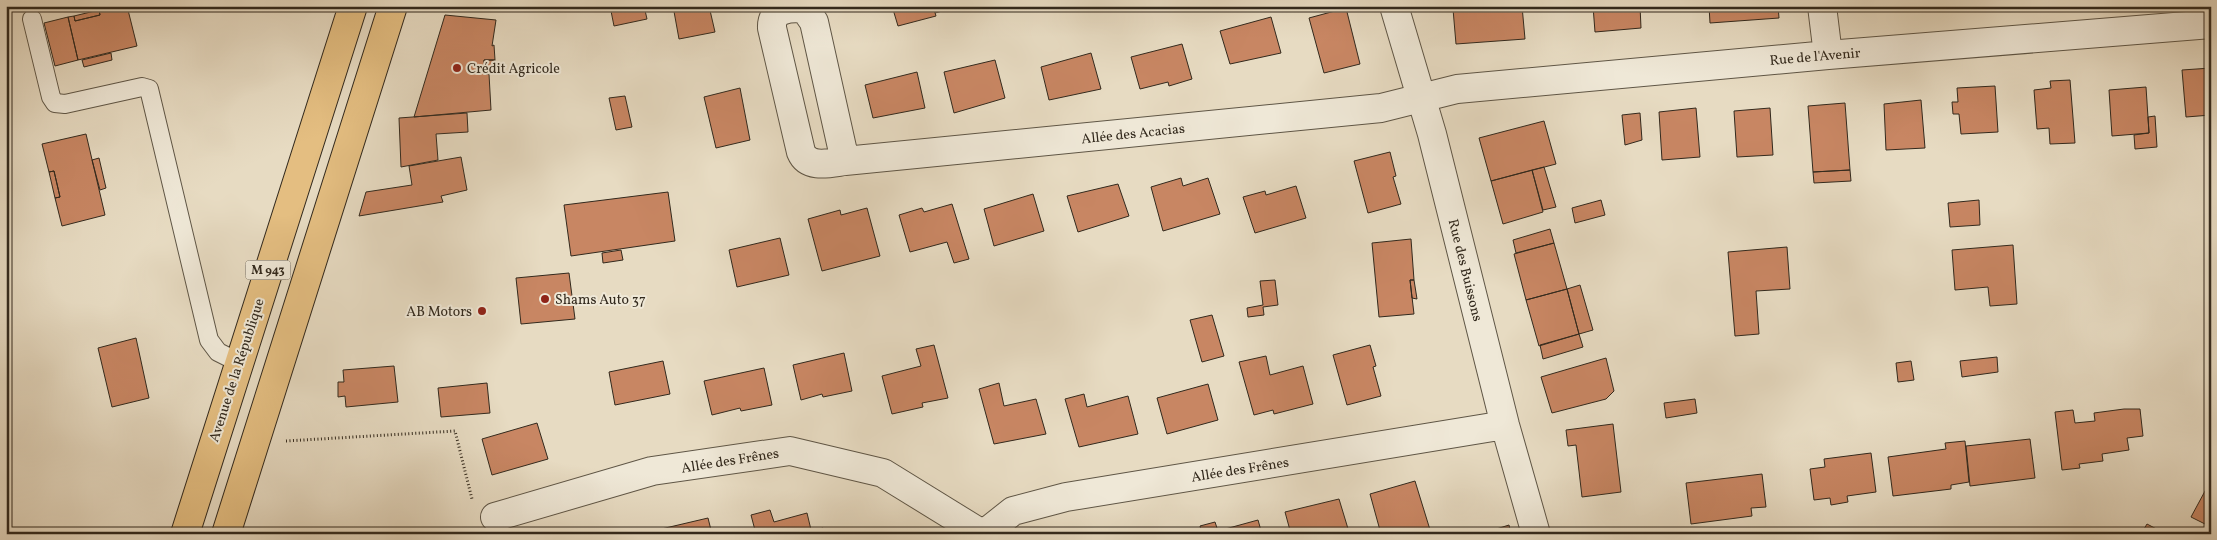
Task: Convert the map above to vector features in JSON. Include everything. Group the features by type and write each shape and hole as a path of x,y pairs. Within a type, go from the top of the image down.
{"main road":[{"name":"Avenue de la République","path":"184,534 353,6"},
{"name":"M 943","path":"226,534 393,6"}],"street":[{"name":"Rue des Buissons","path":"1394,6 1421,98 1505,425 1536,534"},
{"path":"1822,6 1828,55"},
{"name":"Allée des Acacias","path":"845,161 814,22 805,9 788,8 780,10 775,14 772,28 801,152 804,159 810,163 845,161 1380,108 1421,98"},
{"name":"Rue de l'Avenir","path":"1421,98 1457,89 1828,55 2211,24"},
{"name":"Allée des Frênes","path":"495,517 652,471 790,451 883,473 983,534 1013,510 1066,497 1505,425"}],"lane":[{"path":"32,19 51,97 55,103 65,104 142,87 149,90 209,340 218,352 238,362"}],"path":[{"path":"280,441 455,431 478,523 495,517"}],"building":[{"path":"112,6 127,6 137,46 78,60 68,17 74,16 75,21 100,15 99,10"},
{"path":"610,6 644,6 647,19 614,26"},
{"path":"673,6 709,6 715,32 679,39"},
{"path":"892,6 933,6 936,16 898,26"},
{"path":"933,6 949,6 946,10 935,13"},
{"path":"1522,6 1525,39 1456,44 1453,9"},
{"path":"1593,6 1640,6 1641,28 1595,32"},
{"path":"1709,6 1778,6 1779,18 1710,23"},
{"path":"1346,8 1360,64 1324,73 1309,18"},
{"path":"99,10 100,15 75,21 74,16"},
{"name":"Crédit Agricole","path":"445,15 496,20 492,46 494,45 495,60 484,60 485,74 489,74 491,110 414,117"},
{"path":"68,17 78,60 55,66 44,23"},
{"path":"1271,17 1281,53 1230,64 1220,31"},
{"path":"1182,44 1192,79 1169,86 1168,82 1140,89 1131,57"},
{"path":"111,53 112,60 84,67 82,60"},
{"path":"1091,53 1101,89 1049,100 1041,67"},
{"path":"484,60 495,60 496,73 485,74"},
{"path":"995,60 1005,98 954,113 944,72"},
{"path":"2211,68 2211,115 2186,117 2182,70"},
{"path":"917,72 925,108 873,118 865,85"},
{"path":"2070,80 2075,143 2050,144 2049,128 2037,129 2034,90 2051,88 2050,81"},
{"path":"1995,86 1998,132 1961,134 1959,114 1953,114 1952,102 1958,102 1957,88"},
{"path":"2146,87 2149,133 2112,136 2109,90"},
{"path":"740,88 750,140 716,148 704,97"},
{"path":"625,96 632,127 616,130 609,98"},
{"path":"1921,100 1925,148 1886,150 1884,104"},
{"path":"1845,103 1850,170 1813,172 1808,106"},
{"path":"1696,108 1700,157 1662,160 1659,112"},
{"path":"1770,108 1773,155 1737,157 1734,111"},
{"path":"467,113 468,132 436,134 438,160 401,167 399,118"},
{"path":"1640,113 1642,140 1625,145 1622,115"},
{"path":"2155,116 2157,147 2135,149 2134,135 2149,133 2148,117"},
{"path":"1544,121 1556,164 1491,181 1479,138"},
{"path":"86,134 105,215 62,226 55,198 60,197 54,171 49,172 42,144"},
{"path":"1390,152 1396,176 1393,177 1401,204 1368,213 1354,161"},
{"path":"461,157 467,190 441,196 443,202 359,216 366,192 412,185 409,166"},
{"path":"99,158 106,188 100,190 92,160"},
{"path":"1544,167 1556,207 1543,210 1532,170"},
{"path":"1532,170 1543,212 1503,224 1491,181"},
{"path":"1850,170 1851,181 1814,183 1813,172"},
{"path":"54,171 60,197 55,198 49,172"},
{"path":"1181,178 1183,186 1208,178 1220,214 1163,231 1151,187"},
{"path":"1118,184 1129,216 1078,232 1067,196"},
{"path":"1296,186 1306,218 1255,233 1243,197 1265,191 1266,195"},
{"path":"668,192 675,241 571,256 564,205"},
{"path":"1033,194 1044,231 994,246 984,209"},
{"path":"1601,200 1605,215 1575,223 1572,208"},
{"path":"1979,200 1980,225 1950,227 1948,203"},
{"path":"952,204 969,259 954,263 947,242 910,252 899,215 922,208 924,212"},
{"path":"867,208 880,256 822,271 808,219 840,210 841,215"},
{"path":"1550,229 1554,243 1516,253 1513,240"},
{"path":"780,238 789,275 737,287 729,250"},
{"path":"1411,239 1414,280 1410,280 1414,314 1379,317 1372,243"},
{"path":"1554,243 1567,289 1526,300 1514,254"},
{"path":"2013,245 2017,304 1990,306 1988,287 1955,290 1952,250"},
{"path":"1787,247 1790,289 1756,291 1759,334 1735,336 1728,252"},
{"path":"621,250 623,260 603,263 602,253"},
{"name":"Shams Auto 37","path":"569,273 575,319 521,324 516,278"},
{"path":"1275,280 1278,305 1263,307 1264,315 1248,317 1247,308 1263,305 1260,281"},
{"path":"1410,280 1414,280 1417,299 1412,298"},
{"path":"1580,285 1593,330 1579,334 1567,289"},
{"path":"1567,289 1579,334 1539,346 1526,300"},
{"path":"1212,315 1224,356 1202,362 1190,320"},
{"path":"1579,334 1583,347 1543,359 1540,345"},
{"path":"136,338 149,398 112,407 98,348"},
{"path":"934,345 948,398 922,403 923,407 892,414 882,376 921,366 916,349"},
{"path":"1370,345 1376,366 1373,367 1381,396 1347,405 1333,355"},
{"path":"844,353 852,391 823,397 822,394 801,400 793,365"},
{"path":"1266,356 1270,375 1303,366 1313,404 1274,414 1273,410 1254,415 1239,362"},
{"path":"1997,357 1998,372 1962,377 1960,361"},
{"path":"1606,358 1614,391 1606,399 1552,413 1541,377"},
{"path":"663,361 670,394 615,405 609,372"},
{"path":"1911,361 1914,380 1898,382 1896,363"},
{"path":"394,366 398,402 346,407 345,396 338,397 338,382 344,382 343,370"},
{"path":"764,368 772,405 741,411 740,408 712,415 704,381"},
{"path":"487,383 490,413 441,417 438,388"},
{"path":"999,383 1004,406 1036,399 1046,434 994,444 979,389"},
{"path":"1208,384 1218,420 1167,434 1157,398"},
{"path":"1084,394 1087,407 1128,396 1138,434 1079,447 1065,399"},
{"path":"1695,399 1697,413 1666,418 1664,403"},
{"path":"2140,409 2143,436 2127,438 2129,450 2102,454 2103,461 2079,464 2080,468 2062,470 2055,412 2073,410 2075,423 2095,421 2094,413"},
{"path":"537,423 548,459 492,475 482,439"},
{"path":"1613,424 1621,492 1582,497 1576,445 1568,446 1566,430"},
{"path":"2030,439 2035,478 1970,486 1966,446"},
{"path":"1965,441 1969,482 1951,485 1951,489 1893,496 1888,457 1946,449 1945,443"},
{"path":"1871,453 1876,492 1847,496 1848,502 1831,505 1830,498 1814,500 1810,469 1825,467 1824,459"},
{"path":"1762,474 1766,507 1751,508 1752,516 1691,524 1686,483"},
{"path":"2211,480 2211,527 2191,517"},
{"path":"1415,481 1431,533 1381,534 1370,494"},
{"path":"1339,499 1349,532 1291,534 1285,512"},
{"path":"770,510 774,522 807,513 812,534 756,534 751,515"},
{"path":"708,518 712,534 657,534 657,530"},
{"path":"1258,520 1262,534 1202,534 1200,526 1215,522 1218,531"},
{"path":"2147,524 2166,534 2141,534"},
{"path":"1509,525 1511,534 1490,534 1490,531"},
{"path":"823,528 824,534 812,534 812,531"}],"place":[{"name":"Crédit Agricole","path":"457,68"},
{"name":"Shams Auto 37","path":"545,299"},
{"name":"AB Motors","path":"482,311"}]}
